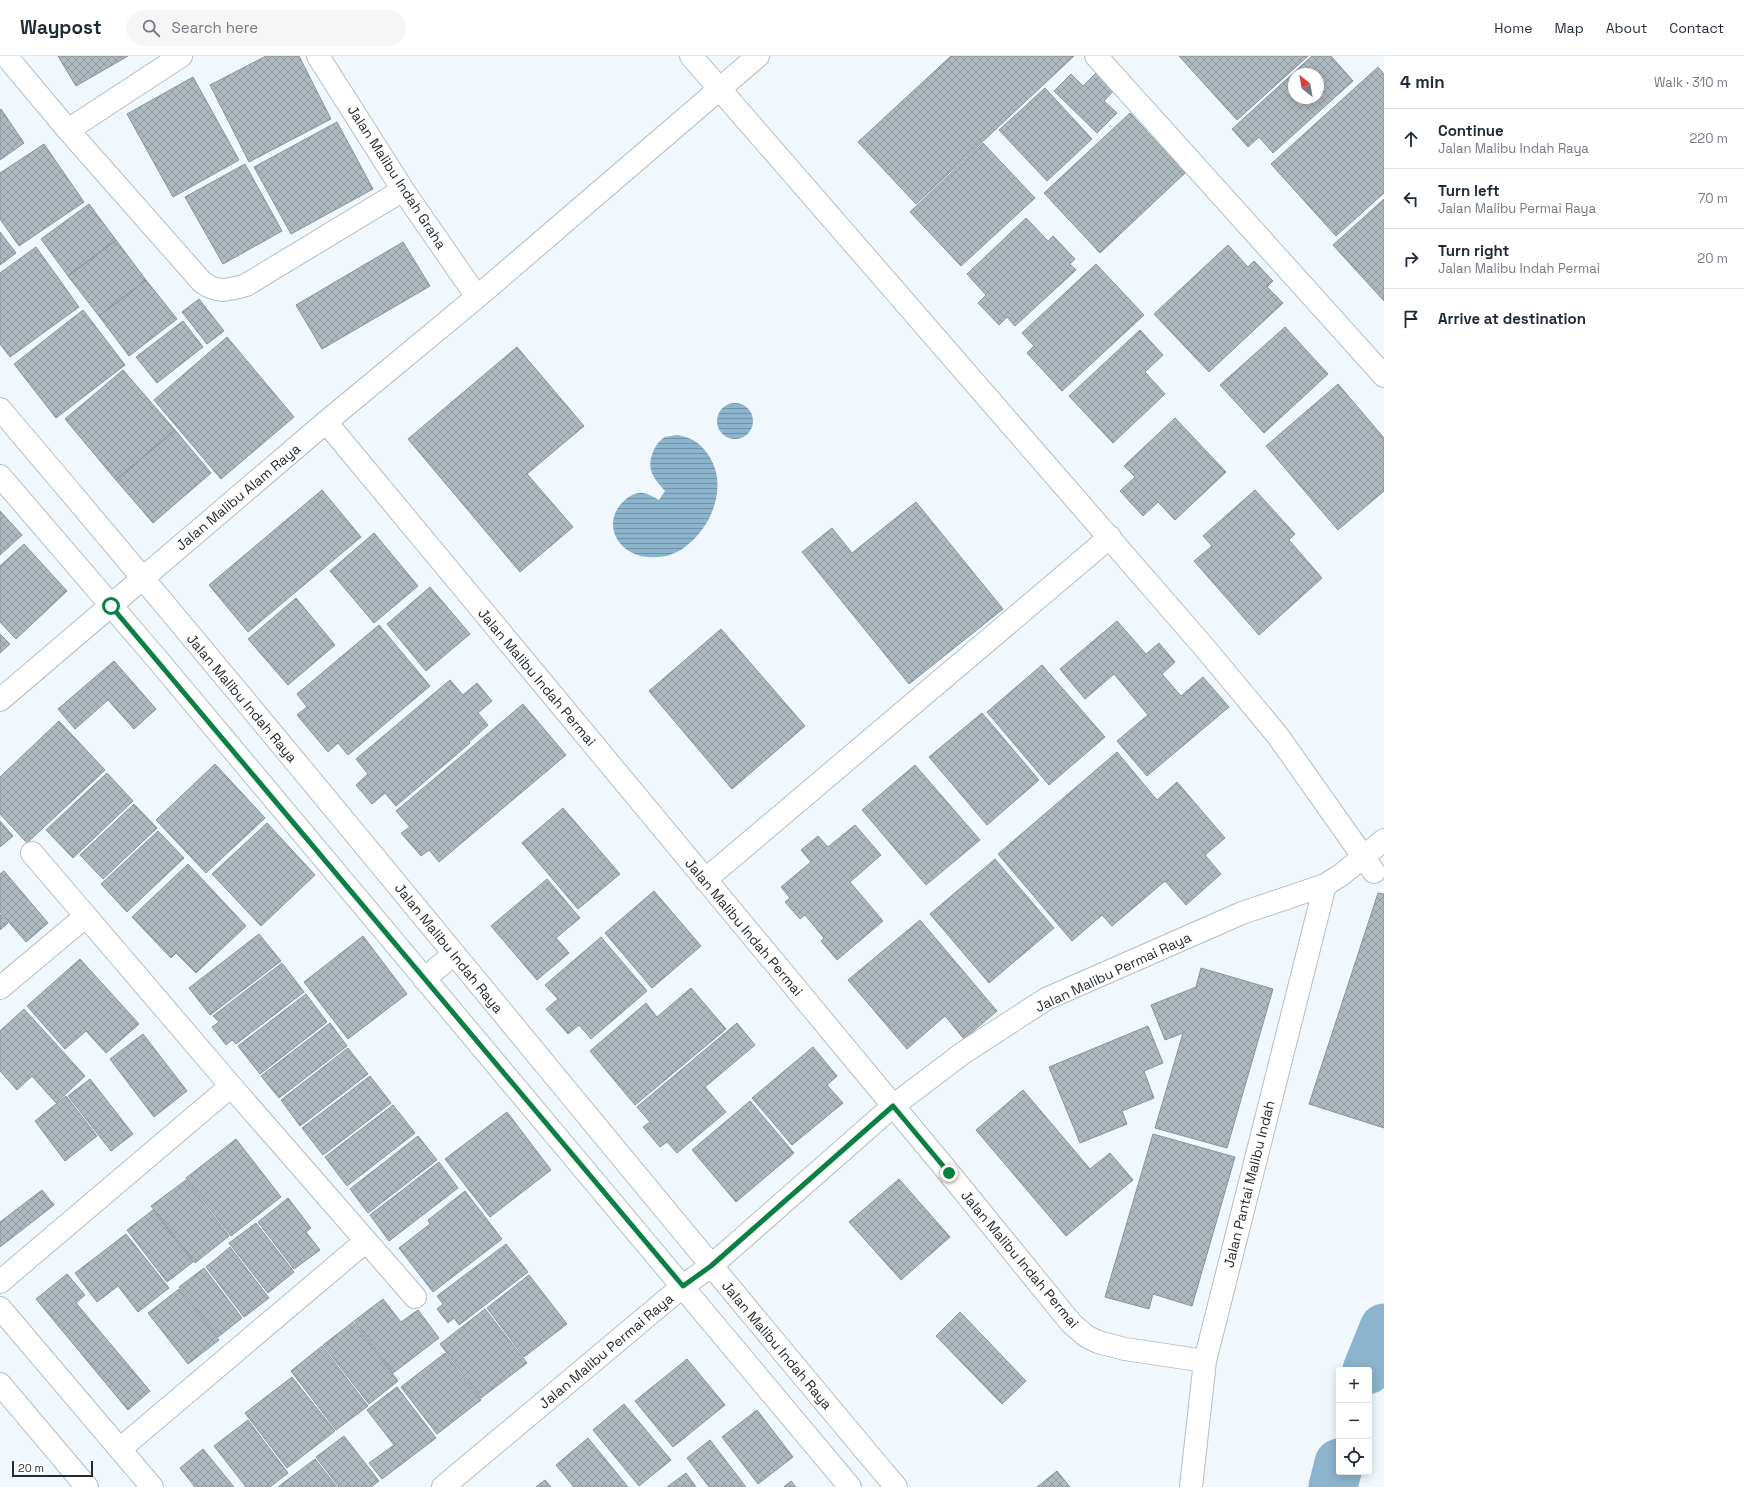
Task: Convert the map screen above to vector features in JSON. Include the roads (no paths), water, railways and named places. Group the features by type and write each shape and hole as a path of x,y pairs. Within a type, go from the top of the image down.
{"street":[{"path":"6,56 68,130 202,282 209,287 226,291 246,285 403,190"},
{"path":"68,130 181,56"},
{"name":"Jalan Malibu Indah Graha","path":"318,56 403,190 477,297"},
{"path":"691,56 719,90 1110,537 1278,736 1374,865"},
{"name":"Jalan Malibu Alam Raya","path":"0,700 326,422 477,297 758,56"},
{"path":"1096,56 1384,376"},
{"name":"Jalan Malibu Indah Raya","path":"0,409 143,578 454,954 711,1266 886,1483"},
{"name":"Jalan Malibu Indah Permai","path":"326,422 893,1106 1054,1305 1086,1336 1098,1342 1125,1349 1205,1361"},
{"path":"0,476 683,1286 850,1487"},
{"path":"705,880 1110,537"},
{"path":"1333,880 1374,865 1384,840"},
{"path":"32,853 231,1086 415,1297"},
{"name":"Jalan Malibu Permai Raya","path":"443,1487 683,1286 711,1266 893,1106 963,1053 1046,999 1242,913 1333,880"},
{"name":"Jalan Pantai Malibu Indah","path":"1191,1487 1205,1361 1333,880"},
{"path":"0,988 86,916"},
{"path":"424,979 454,954"},
{"path":"0,1282 231,1086"},
{"path":"120,1449 366,1241"},
{"path":"0,1308 152,1487"},
{"path":"0,1384 87,1487"}],"water":[{"path":"735,403 745,406 750,411 753,421 750,431 745,436 735,439 725,436 720,431 717,421 720,411 725,406"},
{"path":"677,435 687,437 698,443 707,453 714,465 717,478 715,504 710,517 703,528 685,547 662,557 636,555 627,550 615,535 613,526 614,517 618,508 626,499 634,494 645,493 659,500 665,491 652,473 650,466 651,456 661,439"}],"waterway":[{"path":"1368,1367 1384,1328"},
{"path":"1333,1487 1336,1475"}]}
